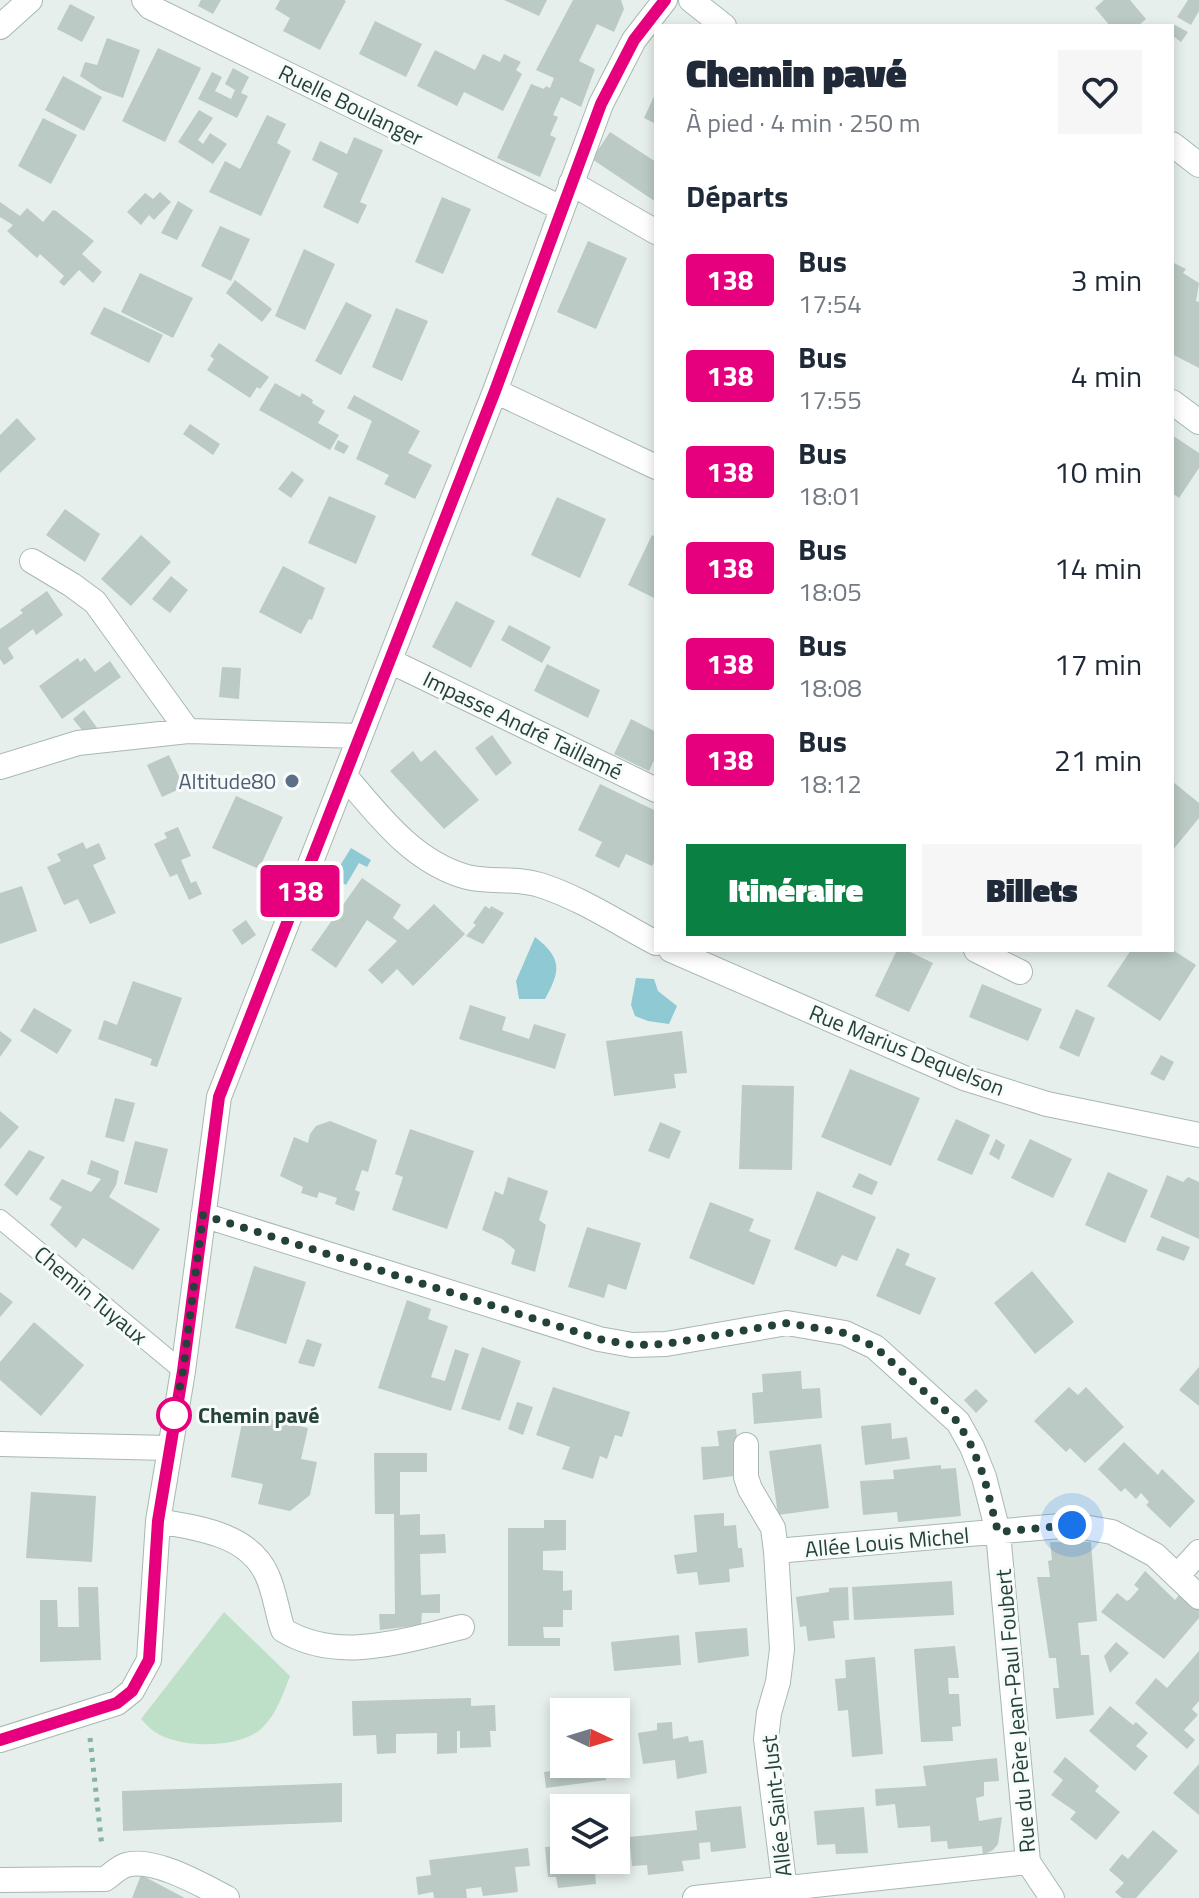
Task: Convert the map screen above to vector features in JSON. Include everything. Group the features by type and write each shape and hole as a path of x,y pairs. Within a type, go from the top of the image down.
{"street":[{"path":"0,27 30,0"},
{"name":"Ruelle Boulanger","path":"144,0 150,7 561,208"},
{"path":"0,1740 117,1703 132,1691 149,1660 158,1521 183,1371 219,1097 495,391 601,104 634,40 665,0"},
{"path":"691,0 721,24"},
{"path":"1174,146 1199,165"},
{"path":"571,183 654,231"},
{"path":"495,391 654,466"},
{"path":"1174,403 1199,422"},
{"path":"32,561 95,602 188,731"},
{"name":"Impasse André Taillamé","path":"390,661 654,789"},
{"path":"0,767 78,743 188,731 360,736"},
{"path":"345,776 397,837 433,862 468,877 535,883 563,892 654,942"},
{"name":"Rue Marius Dequelson","path":"676,952 964,1078 1047,1104 1199,1135"},
{"path":"980,952 1020,972"},
{"name":"Rue du Père Jean-Paul Foubert","path":"203,1215 599,1339 632,1345 666,1344 787,1323 845,1333 875,1347 958,1422 984,1477 998,1532 1028,1862 1052,1898"},
{"path":"0,1444 168,1448"},
{"name":"Allée Saint-Just","path":"746,1445 746,1477 773,1528 776,1551 782,1649 766,1739 785,1893"},
{"path":"158,1521 228,1538 252,1552 268,1575 283,1630 302,1642 330,1648 357,1648 462,1627"},
{"name":"Allée Louis Michel","path":"776,1551 1072,1525 1112,1532 1155,1555 1199,1597"},
{"path":"1177,1576 1199,1552"},
{"path":"695,1898 785,1893 1028,1862"},
{"path":"0,1880 108,1889 125,1865 146,1865 189,1879 227,1898"}],"lane":[{"name":"Chemin Tuyaux","path":"0,1219 183,1371"}],"path":[{"path":"87,1713 108,1889"}],"green space":[{"path":"224,1612 290,1676 279,1703 263,1727 241,1739 194,1744 166,1738 141,1719"}],"water":[{"path":"351,848 371,860 367,867 359,863 346,885 333,877"},
{"path":"535,937 554,958 554,980 545,999 519,999 516,981"},
{"path":"636,978 654,979 658,991 677,1006 669,1024 635,1016 631,1005"}],"building":[{"path":"201,0 221,0 213,14 198,6"},
{"path":"280,0 346,1 320,50 283,31 290,18 275,9"},
{"path":"504,0 547,0 539,16"},
{"path":"573,0 621,0 624,9 614,32 597,24 579,61 595,69 581,107 561,97 553,115 558,117 550,135 556,138 540,177 497,158 531,84 550,88 554,78 536,70"},
{"path":"1104,0 1130,0 1146,19 1140,24 1108,24 1095,8"},
{"path":"1188,0 1199,0 1199,11 1191,25 1177,17"},
{"path":"70,4 95,17 82,42 57,29"},
{"path":"375,21 422,44 406,77 359,54"},
{"path":"1174,25 1188,32 1181,42 1174,37"},
{"path":"107,38 140,50 123,98 101,90 80,76 85,62 97,65"},
{"path":"158,48 201,68 165,142 122,121"},
{"path":"435,50 475,70 483,54 500,62 504,54 521,62 516,70 522,74 503,111 464,92 457,106 417,86"},
{"path":"233,68 249,77 241,93 248,96 237,118 198,99 212,72 222,77 215,91 231,99 235,90 225,84"},
{"path":"63,76 102,97 84,131 45,110"},
{"path":"654,96 654,123 644,118"},
{"path":"199,110 213,118 198,140 203,144 210,133 227,144 213,164 178,142"},
{"path":"267,115 286,124 277,143 291,151 261,216 209,192 225,161 240,169"},
{"path":"43,118 77,135 51,184 18,166"},
{"path":"610,132 654,161 654,201 592,159"},
{"path":"354,137 383,150 360,202 367,205 358,224 323,207 338,173 312,160 320,141 347,154"},
{"path":"160,192 171,202 154,220 149,215 141,225 127,212 145,193 153,199"},
{"path":"442,197 471,209 443,274 415,262"},
{"path":"178,201 193,210 177,240 161,233"},
{"path":"0,202 20,216 27,208 43,222 53,210 56,211 94,241 82,254 102,272 93,283 79,270 64,286 59,282 64,276 40,254 37,258 7,231 13,225 0,217"},
{"path":"220,226 250,239 231,281 201,266"},
{"path":"588,241 627,258 596,329 557,312"},
{"path":"304,249 335,264 305,330 275,316"},
{"path":"1174,263 1186,269 1183,273 1199,283 1196,301 1199,302 1199,368 1174,355"},
{"path":"140,273 193,298 173,338 121,312"},
{"path":"235,280 272,309 262,322 226,293"},
{"path":"346,302 372,315 341,375 315,361"},
{"path":"104,307 163,335 149,363 90,334"},
{"path":"396,308 428,321 402,381 372,367"},
{"path":"219,343 269,377 250,398 207,370 214,359 210,356"},
{"path":"275,383 300,397 302,393 325,411 318,423 339,435 330,450 259,410"},
{"path":"354,395 420,431 408,453 432,465 415,499 384,484 389,475 356,459 372,421 347,408"},
{"path":"17,418 36,439 0,473 0,435"},
{"path":"190,424 220,444 213,455 183,434"},
{"path":"1174,436 1199,453 1199,468 1179,498 1174,494"},
{"path":"338,440 349,446 344,454 334,449"},
{"path":"292,471 304,480 291,498 278,489"},
{"path":"329,496 376,516 356,564 308,543"},
{"path":"557,497 606,519 580,578 531,555"},
{"path":"65,509 100,534 85,562 46,535"},
{"path":"141,535 171,562 131,606 101,579"},
{"path":"652,535 654,536 654,598 628,585"},
{"path":"283,566 325,588 312,620 309,619 301,634 259,612"},
{"path":"171,576 188,590 170,613 152,599"},
{"path":"47,591 63,615 36,635 33,629 8,648 14,658 4,665 0,659 0,629"},
{"path":"456,601 495,621 471,668 432,647"},
{"path":"509,625 551,647 542,663 501,640"},
{"path":"78,658 80,662 85,658 95,672 110,661 121,677 62,719 39,686"},
{"path":"547,664 600,690 588,718 534,691"},
{"path":"222,667 241,668 239,699 219,697"},
{"path":"84,710 98,729 87,736 73,719"},
{"path":"631,719 654,731 654,760 649,771 614,754"},
{"path":"492,735 512,763 496,776 475,748"},
{"path":"435,750 479,800 444,829 390,771 413,751 421,762"},
{"path":"169,755 184,787 162,797 147,765"},
{"path":"1174,783 1199,803 1199,818 1174,849"},
{"path":"600,784 654,810 654,862 652,866 626,854 619,868 595,856 602,842 578,830"},
{"path":"236,796 283,817 259,869 212,848"},
{"path":"178,827 191,856 181,860 191,883 196,881 202,894 189,900 177,874 170,877 154,844 167,838 164,833"},
{"path":"83,842 86,849 99,843 106,859 93,865 116,913 90,924 78,899 64,905 47,867 61,861 57,854"},
{"path":"362,878 401,905 393,918 408,930 434,904 465,934 413,986 397,969 382,984 368,970 397,941 367,920 336,968 311,950"},
{"path":"22,886 37,931 0,944 0,893"},
{"path":"485,906 504,913 483,944 466,936 476,925 473,923"},
{"path":"246,920 256,935 242,945 232,930"},
{"path":"1174,951 1196,965 1160,1021 1107,986 1130,952"},
{"path":"896,952 910,952 933,963 909,1012 875,996"},
{"path":"133,981 182,998 157,1067 150,1065 152,1059 98,1039 104,1020 117,1025"},
{"path":"982,984 1042,1009 1028,1041 969,1017"},
{"path":"470,1005 506,1017 502,1030 529,1039 534,1024 566,1034 555,1069 459,1039"},
{"path":"34,1008 72,1030 57,1054 20,1031"},
{"path":"1076,1009 1095,1018 1079,1057 1059,1048"},
{"path":"0,1031 12,1040 0,1057"},
{"path":"682,1031 687,1073 674,1074 676,1088 614,1096 606,1041"},
{"path":"1161,1055 1174,1062 1164,1081 1150,1074"},
{"path":"850,1069 920,1098 891,1166 821,1137"},
{"path":"742,1085 794,1086 792,1170 739,1169"},
{"path":"115,1098 135,1103 124,1142 105,1137"},
{"path":"0,1111 19,1127 0,1149"},
{"path":"956,1119 990,1135 972,1175 937,1160"},
{"path":"330,1121 377,1140 368,1172 362,1170 355,1190 360,1192 354,1211 335,1204 337,1198 319,1192 317,1198 301,1193 303,1187 280,1176 294,1137 308,1143 316,1126"},
{"path":"660,1122 681,1131 669,1159 648,1151"},
{"path":"410,1129 474,1151 447,1229 392,1210 403,1177 395,1174"},
{"path":"996,1139 1005,1145 999,1160 989,1154"},
{"path":"1030,1139 1072,1159 1053,1198 1011,1178"},
{"path":"135,1141 168,1149 157,1193 124,1184"},
{"path":"29,1150 45,1157 17,1196 4,1185"},
{"path":"91,1160 119,1171 109,1197 160,1229 133,1270 83,1238 76,1248 50,1225 62,1207 49,1199 62,1179 91,1192 101,1179 87,1174"},
{"path":"1108,1172 1148,1190 1125,1243 1085,1225"},
{"path":"859,1173 878,1182 872,1195 852,1187"},
{"path":"1167,1175 1183,1182 1188,1177 1199,1182 1199,1239 1150,1217"},
{"path":"508,1177 548,1191 539,1220 546,1225 535,1272 511,1264 515,1250 502,1239 482,1230 495,1191 503,1195"},
{"path":"817,1191 876,1217 857,1261 842,1255 836,1267 794,1249"},
{"path":"710,1202 754,1219 749,1231 771,1240 754,1285 689,1258"},
{"path":"587,1227 641,1243 626,1290 608,1284 604,1298 568,1287"},
{"path":"1162,1236 1190,1247 1184,1261 1156,1250"},
{"path":"897,1248 910,1254 905,1265 936,1278 920,1315 876,1296"},
{"path":"254,1266 306,1282 286,1344 235,1328"},
{"path":"1032,1271 1074,1322 1035,1354 994,1303"},
{"path":"0,1292 13,1302 0,1317"},
{"path":"407,1300 431,1309 428,1319 448,1326 431,1377 445,1381 455,1349 469,1354 451,1411 378,1388"},
{"path":"34,1322 84,1365 41,1416 0,1380 0,1362"},
{"path":"307,1339 322,1344 314,1367 298,1363"},
{"path":"482,1347 521,1361 500,1421 461,1409"},
{"path":"1199,1367 1199,1406 1179,1390"},
{"path":"801,1371 802,1389 820,1388 822,1418 754,1424 752,1393 763,1392 762,1374"},
{"path":"553,1387 630,1412 622,1437 615,1435 607,1459 600,1456 593,1479 562,1469 570,1447 536,1435"},
{"path":"1069,1387 1078,1395 1086,1387 1124,1427 1085,1463 1070,1448 1066,1452 1034,1421"},
{"path":"976,1389 988,1401 976,1413 964,1400"},
{"path":"517,1402 533,1407 523,1435 508,1429"},
{"path":"244,1413 308,1428 301,1459 317,1462 310,1495 290,1511 258,1504 263,1484 231,1477"},
{"path":"891,1423 892,1439 907,1437 910,1459 865,1465 861,1426"},
{"path":"736,1429 741,1475 703,1480 701,1447 719,1446 717,1431"},
{"path":"1124,1442 1158,1475 1162,1469 1195,1501 1170,1528 1146,1505 1149,1502 1141,1493 1136,1499 1125,1488 1121,1492 1098,1469"},
{"path":"821,1444 829,1508 778,1515 769,1451"},
{"path":"374,1453 427,1453 427,1472 400,1472 400,1515 420,1514 420,1535 445,1534 446,1553 420,1554 421,1595 440,1594 440,1613 422,1613 421,1625 380,1630 379,1614 395,1614 394,1514 375,1514"},
{"path":"941,1465 941,1469 956,1468 961,1516 898,1522 897,1512 863,1515 860,1481 894,1479 893,1470"},
{"path":"31,1492 96,1496 92,1562 26,1558"},
{"path":"724,1513 724,1526 736,1525 744,1567 729,1569 730,1582 699,1585 697,1572 677,1574 674,1555 697,1552 694,1515"},
{"path":"544,1520 566,1520 566,1550 543,1551 543,1570 563,1571 563,1591 572,1590 572,1610 563,1610 563,1627 543,1627 544,1638 560,1638 560,1646 508,1646 508,1528 544,1528"},
{"path":"1050,1542 1091,1542 1097,1621 1078,1623 1081,1655 1089,1655 1094,1715 1056,1719 1053,1688 1059,1688 1056,1658 1049,1658 1037,1577 1050,1577"},
{"path":"1145,1571 1175,1600 1180,1594 1199,1609 1199,1618 1164,1659 1101,1612 1117,1593 1127,1601 1130,1599 1139,1589 1134,1585"},
{"path":"952,1581 954,1615 854,1620 852,1587"},
{"path":"78,1587 98,1587 101,1660 40,1662 40,1600 57,1600 58,1627 79,1627"},
{"path":"848,1587 849,1620 833,1621 835,1638 808,1641 806,1626 800,1627 796,1597 829,1592 829,1588"},
{"path":"747,1628 749,1656 698,1663 695,1632"},
{"path":"679,1635 681,1665 614,1671 611,1642"},
{"path":"1116,1642 1129,1653 1110,1673 1104,1656"},
{"path":"955,1646 959,1678 948,1678 949,1694 959,1694 961,1726 952,1727 953,1741 921,1742 914,1649"},
{"path":"1199,1651 1199,1701 1192,1709 1198,1715 1184,1730 1195,1740 1187,1749 1135,1703 1156,1678 1167,1688"},
{"path":"875,1657 883,1754 852,1757 848,1710 838,1711 835,1679 846,1678 845,1660"},
{"path":"471,1698 471,1706 495,1705 496,1731 490,1731 491,1747 460,1748 460,1731 457,1731 457,1753 437,1754 437,1733 396,1734 396,1753 377,1754 376,1735 353,1736 352,1701"},
{"path":"1110,1706 1148,1733 1136,1746 1148,1756 1135,1771 1089,1731"},
{"path":"672,1722 673,1739 688,1736 689,1742 703,1740 707,1773 677,1779 675,1760 643,1764 638,1733 657,1730 657,1723"},
{"path":"1065,1757 1099,1786 1095,1791 1120,1812 1096,1840 1070,1819 1076,1812 1051,1795 1063,1780 1053,1772"},
{"path":"997,1758 999,1781 984,1782 984,1796 976,1798 979,1821 1002,1817 998,1844 983,1855 982,1846 948,1849 947,1841 931,1842 930,1826 898,1828 895,1804 876,1806 875,1789 926,1786 923,1766"},
{"path":"1199,1764 1199,1815 1173,1793"},
{"path":"550,1771 550,1778 606,1780 546,1788 544,1772"},
{"path":"342,1783 342,1822 123,1831 122,1791"},
{"path":"741,1806 746,1848 711,1852 710,1842 699,1843 700,1859 682,1861 684,1871 648,1875 647,1865 632,1866 630,1837 697,1830 695,1811"},
{"path":"864,1807 868,1853 836,1854 835,1844 817,1845 814,1811"},
{"path":"1153,1830 1178,1851 1136,1898 1122,1898 1115,1892 1124,1883 1109,1870 1122,1854 1128,1859"},
{"path":"545,1847 550,1847 550,1874 595,1874 596,1884 558,1888 556,1877 548,1877"},
{"path":"528,1848 530,1866 515,1867 518,1892 483,1896 481,1887 466,1889 467,1898 434,1898 433,1892 418,1895 416,1877 431,1875 429,1860"},
{"path":"141,1875 185,1898 132,1898"}],"bus line":[{"name":"138","path":"0,1740 117,1703 132,1691 149,1660 158,1521 183,1371 219,1097 495,391 601,104 634,40 665,0"}],"place":[{"name":"Altitude80","path":"292,781"},
{"name":"Chemin pavé","path":"174,1415"}],"route":[{"path":"174,1415 173,1422 183,1371 203,1215 599,1339 632,1345 666,1344 787,1323 845,1333 875,1347 958,1422 984,1477 998,1532 1072,1525"}]}
